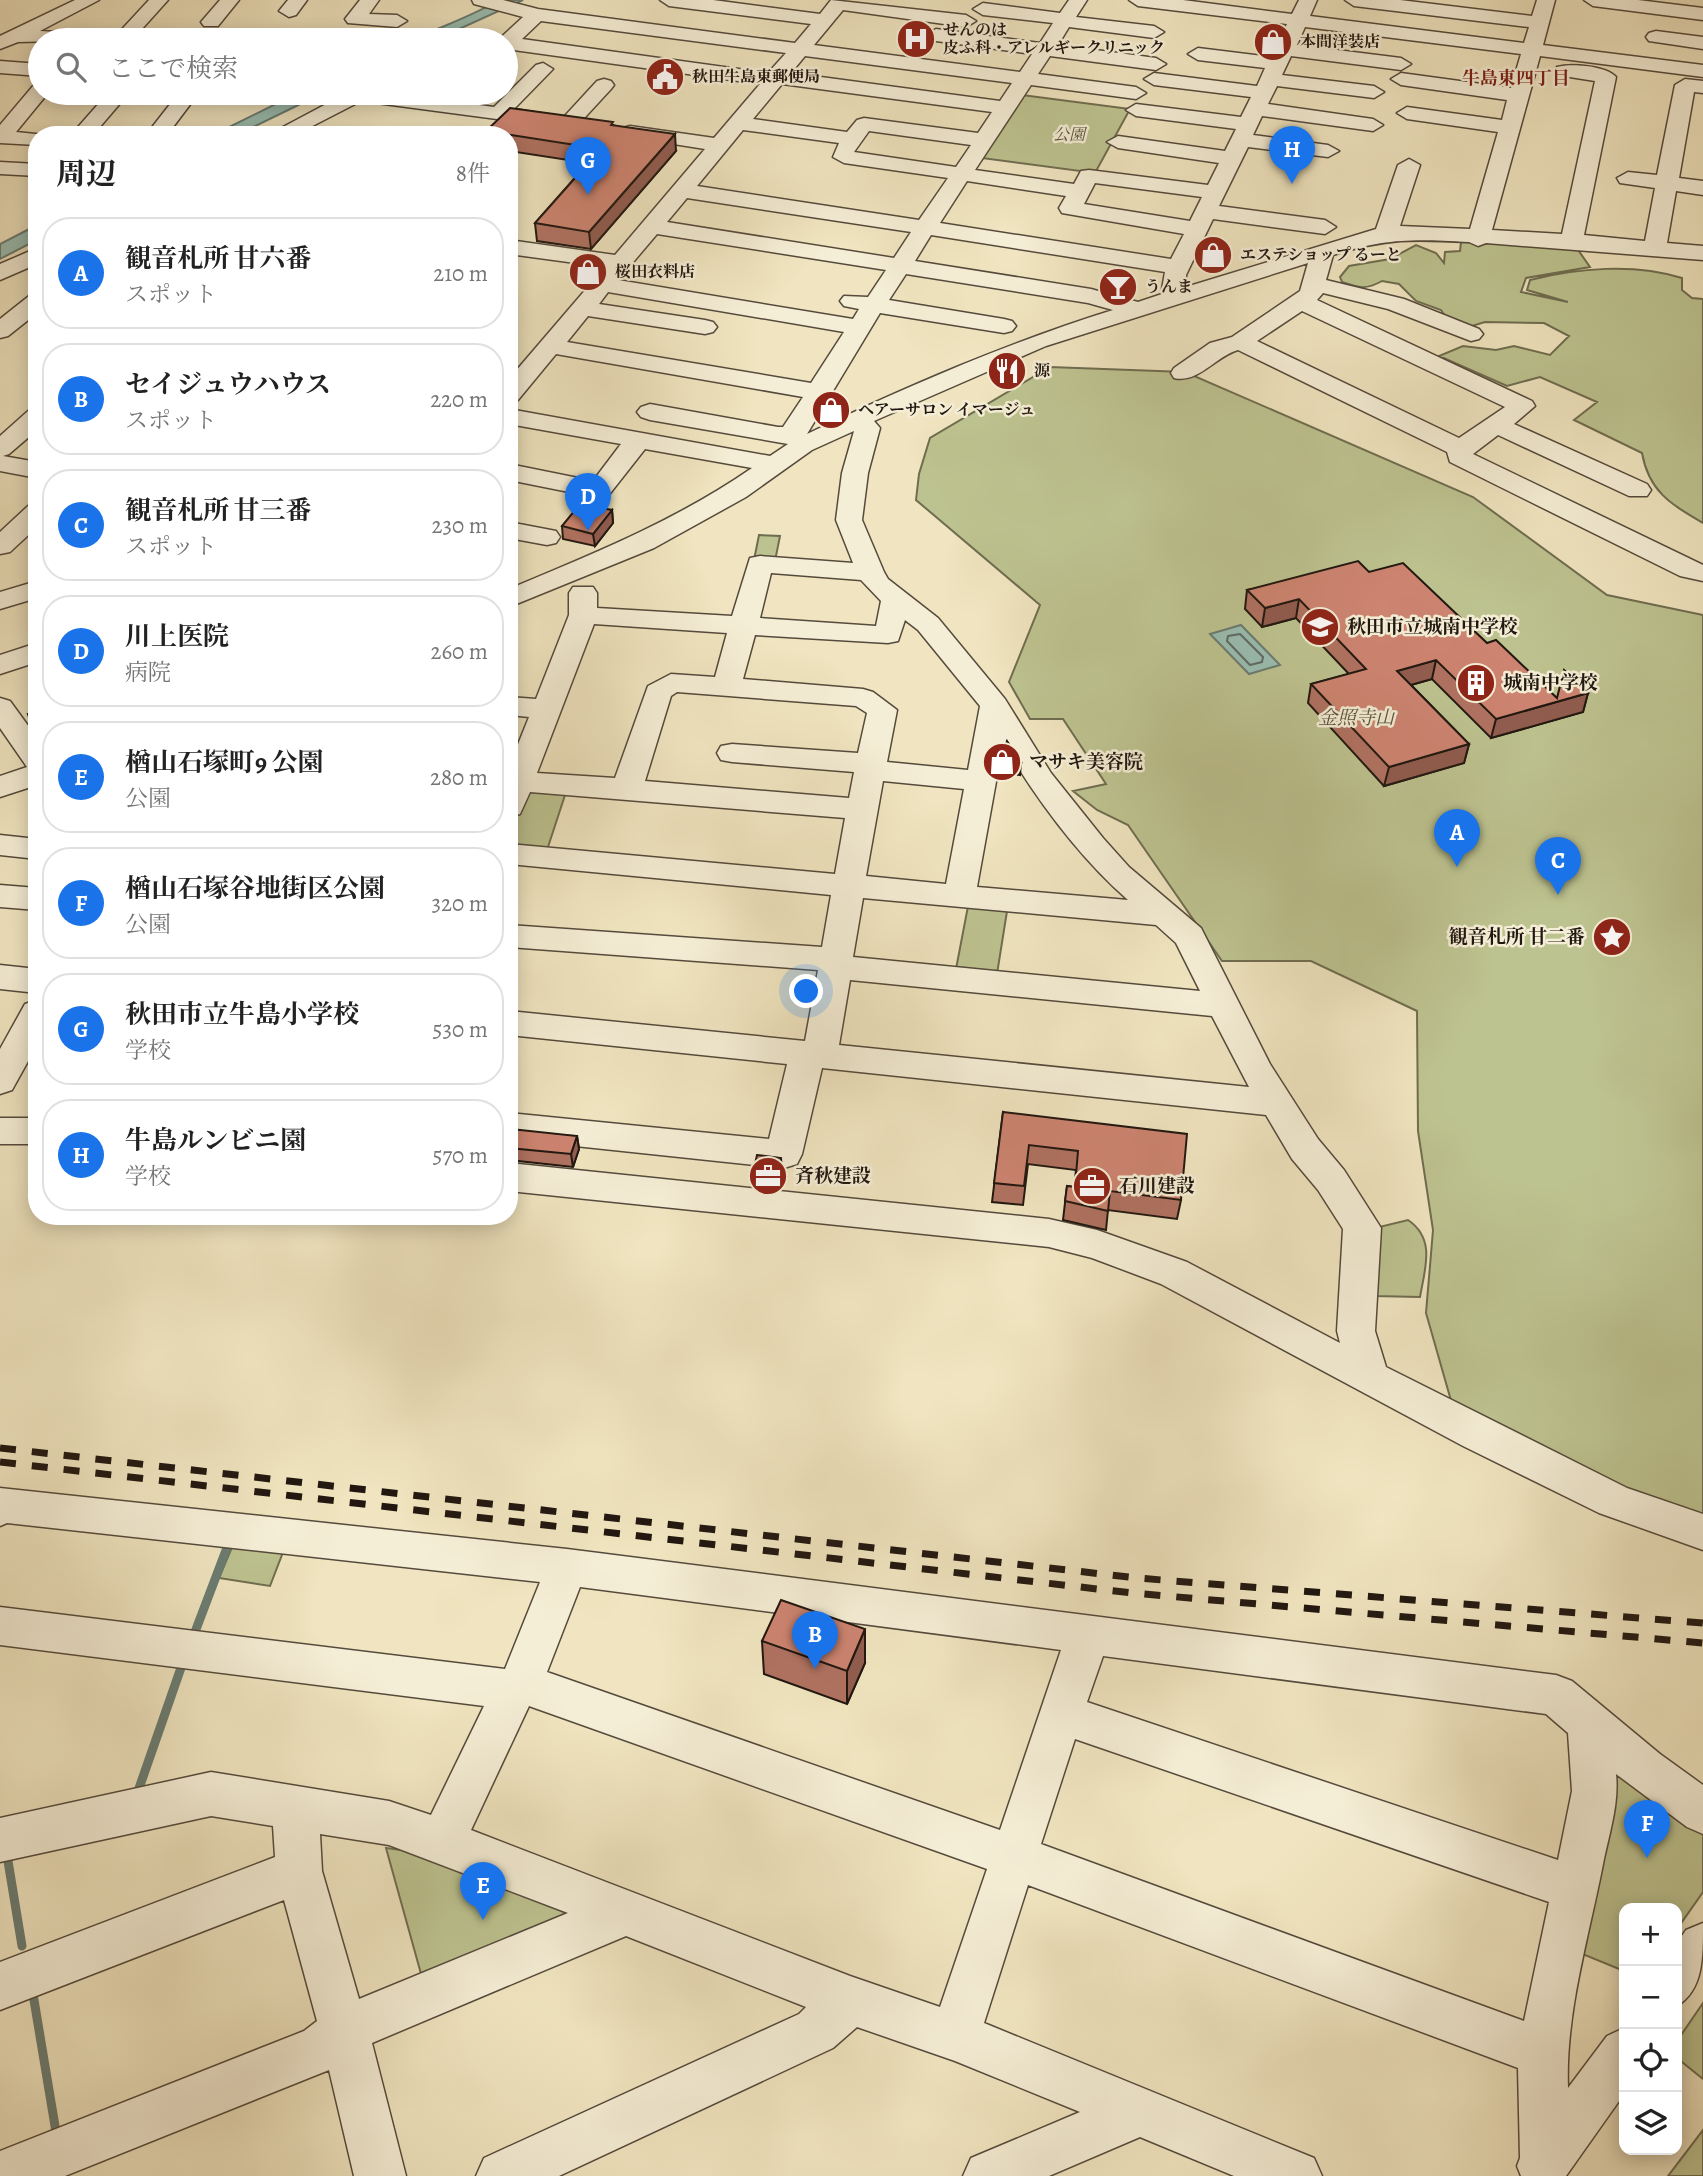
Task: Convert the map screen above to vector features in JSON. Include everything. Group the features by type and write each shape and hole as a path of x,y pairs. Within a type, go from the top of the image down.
{"street":[{"path":"5,38 90,0"},
{"path":"133,28 159,0"},
{"path":"211,22 230,0"},
{"path":"370,0 355,19 397,21"},
{"path":"669,0 824,20"},
{"path":"518,595 644,542 737,491 776,465 798,439 818,392 859,327 1078,0"},
{"path":"1138,0 1266,87"},
{"path":"1173,296 1179,267 1308,0"},
{"path":"1354,0 1539,23"},
{"path":"1478,239 1507,127 1546,0"},
{"path":"1593,0 1703,14"},
{"path":"482,1 537,15 1026,77 1136,101 1401,72 1517,95"},
{"path":"518,384 840,2 1057,30"},
{"path":"983,9 1057,30 1155,71 1266,87 1374,92"},
{"path":"518,32 537,15"},
{"path":"1210,25 1328,151"},
{"path":"936,35 1057,30 1154,32"},
{"path":"1657,37 1703,43"},
{"path":"5,38 28,39"},
{"path":"518,45 1005,108"},
{"path":"1419,52 1703,71"},
{"path":"1198,54 1266,87 1373,125"},
{"path":"1118,142 1266,87 1527,58 1606,77 1572,241"},
{"path":"0,67 28,69"},
{"path":"518,94 543,69"},
{"path":"569,123 604,85"},
{"path":"1655,247 1685,85 1703,87"},
{"path":"1,137 28,104"},
{"path":"89,126 108,105"},
{"path":"163,126 180,105"},
{"path":"296,126 338,105"},
{"path":"343,126 368,105"},
{"path":"466,105 499,113 718,145"},
{"path":"499,113 507,105"},
{"path":"1407,113 1507,127"},
{"path":"737,122 852,139"},
{"path":"984,140 864,124 843,153 844,157 1079,191"},
{"path":"1,137 28,138"},
{"path":"1386,233 1409,165"},
{"path":"0,168 28,170"},
{"path":"1206,211 1098,176 1089,176 1069,208 1074,211 1206,211 1325,227"},
{"path":"1628,178 1703,188"},
{"path":"680,190 1179,267"},
{"path":"650,226 1091,296 1136,309"},
{"path":"650,412 798,439 995,359 1173,296 1386,233 1572,241 1703,253"},
{"path":"1183,373 1219,348 1240,342 1307,292 1323,251"},
{"path":"518,252 620,262"},
{"path":"6,270 28,259"},
{"path":"6,270 28,271"},
{"path":"602,284 859,327"},
{"path":"995,359 990,348 1029,286"},
{"path":"1307,292 1396,304 1471,334"},
{"path":"1307,292 1523,406 1461,449 1459,457 1690,570 1703,573"},
{"path":"833,298 1004,326"},
{"path":"0,331 28,308"},
{"path":"582,308 705,327"},
{"path":"1240,342 1461,449"},
{"path":"821,345 845,349"},
{"path":"518,352 545,351 818,392"},
{"path":"518,418 776,465"},
{"path":"855,418 867,428 855,473 849,520 877,584 928,624 995,705 1039,778 1092,845 1118,874 1188,936 1255,1068 1305,1149 1331,1180 1362,1228 1356,1331 1369,1375"},
{"path":"0,449 28,424"},
{"path":"1496,425 1638,490"},
{"path":"518,474 599,490 638,440"},
{"path":"0,463 28,468"},
{"path":"0,546 28,520"},
{"path":"518,532 547,537"},
{"path":"727,687 760,564 870,572"},
{"path":"518,775 583,615 583,594 568,575"},
{"path":"0,601 28,592"},
{"path":"583,615 888,635 895,600"},
{"path":"0,665 28,655"},
{"path":"518,1127 784,1154 836,964 882,710 863,698 671,684 658,692 627,789"},
{"path":"958,897 995,705"},
{"path":"0,707 28,747"},
{"path":"518,707 547,709"},
{"path":"732,753 980,781"},
{"path":"0,787 28,777"},
{"path":"518,782 862,809"},
{"path":"0,845 28,848"},
{"path":"518,856 1167,915"},
{"path":"0,896 28,898"},
{"path":"518,937 836,964 1225,1005"},
{"path":"0,977 28,980"},
{"path":"518,1024 1278,1103"},
{"path":"0,1079 28,1028"},
{"path":"0,1131 28,1131"},
{"path":"518,1178 1049,1233 1097,1245 1174,1273 1477,1434 1614,1501 1703,1532"},
{"path":"0,1508 1,1505 324,1538 567,1567 1556,1695 1703,1812"},
{"path":"442,1841 517,1687 567,1567"},
{"path":"0,1626 517,1687 1012,1856 1542,2052"},
{"path":"955,2036 1012,1856 1088,1634"},
{"path":"1061,1714 1577,1889"},
{"path":"1548,2170 1542,2052 1595,1791 1590,1724"},
{"path":"0,1840 211,1794 389,1823 442,1841 849,2000 955,2036 1137,2113 1296,2176"},
{"path":"295,1806 299,1871 344,2029 380,2176"},
{"path":"0,1986 299,1871"},
{"path":"1,2176 321,2049 344,2029 626,1912"},
{"path":"1682,1975 1703,1947"},
{"path":"502,2176 816,2031 849,2000"},
{"path":"1548,2170 1583,2140 1619,2060"},
{"path":"989,2176 1137,2113"}],"green space":[{"name":"公園","path":"1022,95 1130,109 1095,173 982,158"},
{"path":"1461,242 1576,247 1590,267 1526,278 1521,292 1568,302 1527,290 1530,280 1587,270 1625,269 1664,273 1682,278 1682,290 1692,298 1703,299 1703,523 1663,496 1650,478 1642,453 1574,420 1597,402 1540,377 1507,386 1439,356 1463,346 1496,350 1514,346 1550,355 1569,336 1544,323 1485,322 1472,326 1447,319 1441,310 1416,301 1399,284 1382,281 1367,287 1358,287 1342,282 1340,277 1349,266 1390,259 1416,245 1436,253 1444,263 1445,252 1460,251"},
{"name":"金照寺山","path":"1050,367 1185,372 1473,497 1607,595 1703,615 1703,1530 1454,1411 1426,1313 1433,1230 1418,1131 1417,1011 1311,961 1222,961 1128,825 1097,810 1073,791 1106,784 1063,719 1030,719 1009,682 1040,605 916,500 919,474 930,438"},
{"path":"759,535 780,536 775,561 754,560"},
{"path":"538,787 567,789 547,850 518,847 518,805 522,794"},
{"path":"969,901 1008,905 997,974 956,969"},
{"path":"1408,1220 1417,1228 1425,1245 1426,1265 1420,1297 1374,1296 1371,1229"},
{"path":"235,1540 285,1547 270,1586 219,1578"},
{"path":"1615,1760 1703,1824 1703,1892 1682,1922 1682,1903 1619,1903 1619,1969 1575,1951"},
{"path":"386,1848 424,1853 566,1910 554,1930 423,1981"},
{"path":"1703,2003 1703,2079 1682,2062 1682,2034"},
{"path":"1703,2130 1703,2176 1668,2176"}],"water":[{"path":"499,0 523,0 461,28 440,28 467,16"},
{"path":"274,105 298,105 255,126 231,126"},
{"path":"28,230 28,245 0,259 0,244"},
{"path":"1241,625 1280,665 1249,674 1210,634"}],"building":[{"path":"510,108 613,122 611,125 675,134 589,232 535,223 601,149 518,136 518,126 491,126"},
{"path":"580,504 612,510 593,534 562,526"},
{"path":"1358,561 1369,572 1403,563 1487,643 1496,640 1557,698 1564,670 1588,693 1496,719 1436,660 1397,671 1469,744 1389,767 1311,684 1366,669 1299,599 1265,608 1247,590"},
{"path":"1007,741 1021,762 1001,760"},
{"path":"1003,1112 1187,1134 1181,1200 1110,1191 1108,1211 1065,1201 1067,1186 1075,1187 1078,1151 1029,1145 1024,1186 994,1183"},
{"path":"518,1130 577,1136 571,1154 518,1149"},
{"path":"757,1155 781,1158 777,1176 753,1173"},
{"path":"781,1600 865,1629 847,1671 762,1641"}],"waterway":[{"path":"195,1632 228,1545"},
{"path":"137,1794 183,1662"},
{"path":"7,1855 22,1946"},
{"path":"32,1988 56,2132"}],"railway":[{"path":"0,1448 1137,1578 1703,1623"},
{"path":"0,1462 1132,1593 1703,1643"}],"place":[{"name":"せんのは 皮ふ科・アレルギークリニック","path":"916,39"},
{"name":"本間洋装店","path":"1273,42"},
{"name":"秋田牛島東郵便局","path":"665,77"},
{"name":"牛島ルンビニ園","path":"1292,184"},
{"name":"秋田市立牛島小学校","path":"588,195"},
{"name":"エステショップ るーと","path":"1213,255"},
{"name":"桜田衣料店","path":"588,272"},
{"name":"うんま","path":"1118,287"},
{"name":"源","path":"1007,371"},
{"name":"ヘアーサロン イマージュ","path":"831,410"},
{"name":"川上医院","path":"588,531"},
{"name":"秋田市立城南中学校","path":"1320,627"},
{"name":"城南中学校","path":"1476,683"},
{"name":"マサキ美容院","path":"1002,762"},
{"name":"観音札所 甘六番","path":"1457,867"},
{"name":"観音札所 甘三番","path":"1558,895"},
{"name":"観音札所 甘二番","path":"1612,937"},
{"name":"斉秋建設","path":"768,1176"},
{"name":"石川建設","path":"1092,1186"},
{"name":"セイジュウハウス","path":"815,1669"},
{"name":"楢山石塚谷地街区公園","path":"1647,1858"},
{"name":"楢山石塚町9 公園","path":"483,1920"}],"district":[{"name":"牛島東四丁目","path":"1516,78"}]}
